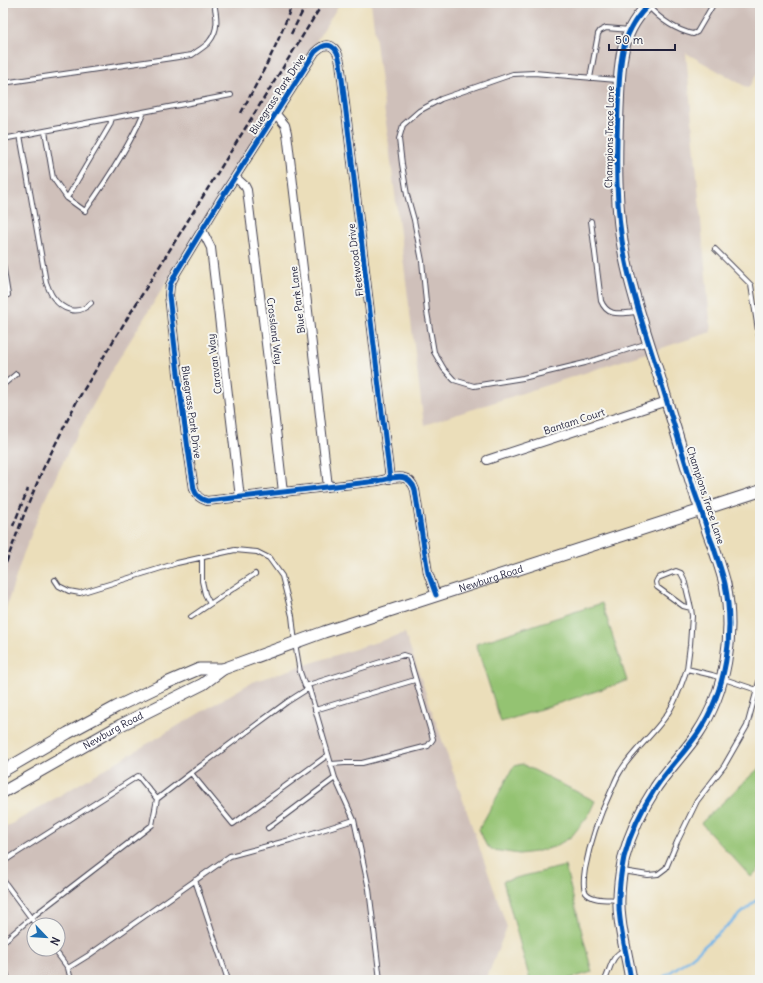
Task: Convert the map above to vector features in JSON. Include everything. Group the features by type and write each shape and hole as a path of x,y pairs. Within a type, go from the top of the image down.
{"main road":[{"name":"Champions Trace Lane","path":"631,978 620,919 619,887 624,857 635,826 657,785 684,751 709,714 722,679 729,636 729,610 724,578 692,484 648,343 625,257 618,201 616,154 619,80 622,51 627,36 640,15 649,5"},
{"name":"Newburg Road","path":"3,792 121,725 204,684 223,669 324,632 760,491"},
{"name":"Newburg Road","path":"3,771 116,707 164,684 199,669 223,669"}],"street":[{"name":"Bluegrass Park Drive","path":"328,45 319,47 315,52 275,113 176,273 169,289 176,358 194,489 198,497 208,501 398,477 410,480 413,484 417,498 428,573 436,595"},
{"name":"Fleetwood Drive","path":"328,45 331,45 336,50 340,62 390,479"},
{"name":"Blue Park Lane","path":"275,113 285,125 287,133 328,487"},
{"name":"Crossland Way","path":"235,177 245,186 247,190 283,492"},
{"name":"Caravan Way","path":"202,230 211,248 240,498"},
{"name":"Bantam Court","path":"487,460 667,401"}],"lane":[{"path":"3,83 192,55 209,43 216,30 217,16 214,3"},
{"path":"649,5 655,14 680,30 693,34 697,32 714,3"},
{"path":"590,78 598,34 600,31 606,28 630,30"},
{"path":"619,80 534,73 513,74 441,99 419,111 403,125 399,139 407,195 414,220 422,261 427,312 434,352 444,369 454,380 474,386 523,378 585,364 648,343"},
{"path":"3,139 231,95"},
{"path":"45,131 53,178 67,198 85,211 135,132 144,112"},
{"path":"67,198 110,125 112,118"},
{"path":"20,136 46,282 52,296 61,306 72,311 88,306 91,303"},
{"path":"591,221 601,301 604,308 609,312 615,313 639,312"},
{"path":"715,249 751,285 760,343"},
{"path":"3,264 8,295 3,296"},
{"path":"3,385 16,374"},
{"path":"55,580 59,586 69,591 80,593 177,563 235,550 257,552 268,558 282,576 292,616 300,672 315,710 335,778 354,820 369,889 380,980"},
{"path":"202,557 202,581 205,594 210,604"},
{"path":"619,900 591,897 585,892 584,881 588,853 596,824 620,772 670,709 679,691 687,669 690,645 692,616 691,608 684,579 681,573 676,572 658,578 656,582 657,587 683,606 691,608"},
{"path":"190,617 255,574"},
{"path":"32,917 152,825 157,799 307,687 403,655 408,657 432,739 428,746 362,763 331,764"},
{"path":"687,669 712,675 757,690"},
{"path":"622,870 648,875 658,874 666,868 696,801 724,766 747,726 760,678"},
{"path":"315,710 415,680"},
{"path":"191,773 232,824 328,755"},
{"path":"3,862 138,776 157,799"},
{"path":"268,828 335,778"},
{"path":"68,968 230,856 290,840 354,820"},
{"path":"3,880 30,917"},
{"path":"195,880 228,980"},
{"path":"3,942 26,922"},
{"path":"606,980 614,957 620,952 626,950"},
{"path":"60,957 68,968 71,980"},
{"path":"3,959 8,980"}],"shaded area":[{"path":"3,3 340,3 115,365 75,438 46,497 23,555 3,617"},
{"path":"371,3 760,3 760,70 748,88 686,53 711,332 424,425"},
{"path":"405,633 507,927 486,980 3,980 3,829 252,682"}],"green space":[{"path":"602,603 627,681 501,722 476,644"},
{"path":"522,764 595,801 588,816 571,837 554,847 519,854 493,850 486,845 479,829 514,766"},
{"path":"760,767 760,868 751,877 701,823"},
{"path":"565,866 592,972 565,980 530,980 503,881"}],"waterway":[{"path":"659,980 692,957 760,897"}],"railway":[{"path":"241,113 276,45 292,3"},
{"path":"291,34 307,3"},
{"path":"3,571 43,469 77,401 323,3"},
{"path":"13,526 28,489"}],"cycle path":[{"path":"631,980 619,911 619,888 624,857 633,830 651,795 693,740 708,717 726,662 729,622 728,603 724,579 692,485 639,312 625,258 619,220 617,164 619,78 621,64 623,51 632,26 640,14 651,3"},
{"path":"390,479 340,62 337,52 334,48 328,45 315,52 219,202 170,285 169,295 174,344 194,489 199,497 207,501 378,481 389,478 395,478 400,477 405,478 409,480 415,490 428,573 436,595"}]}
